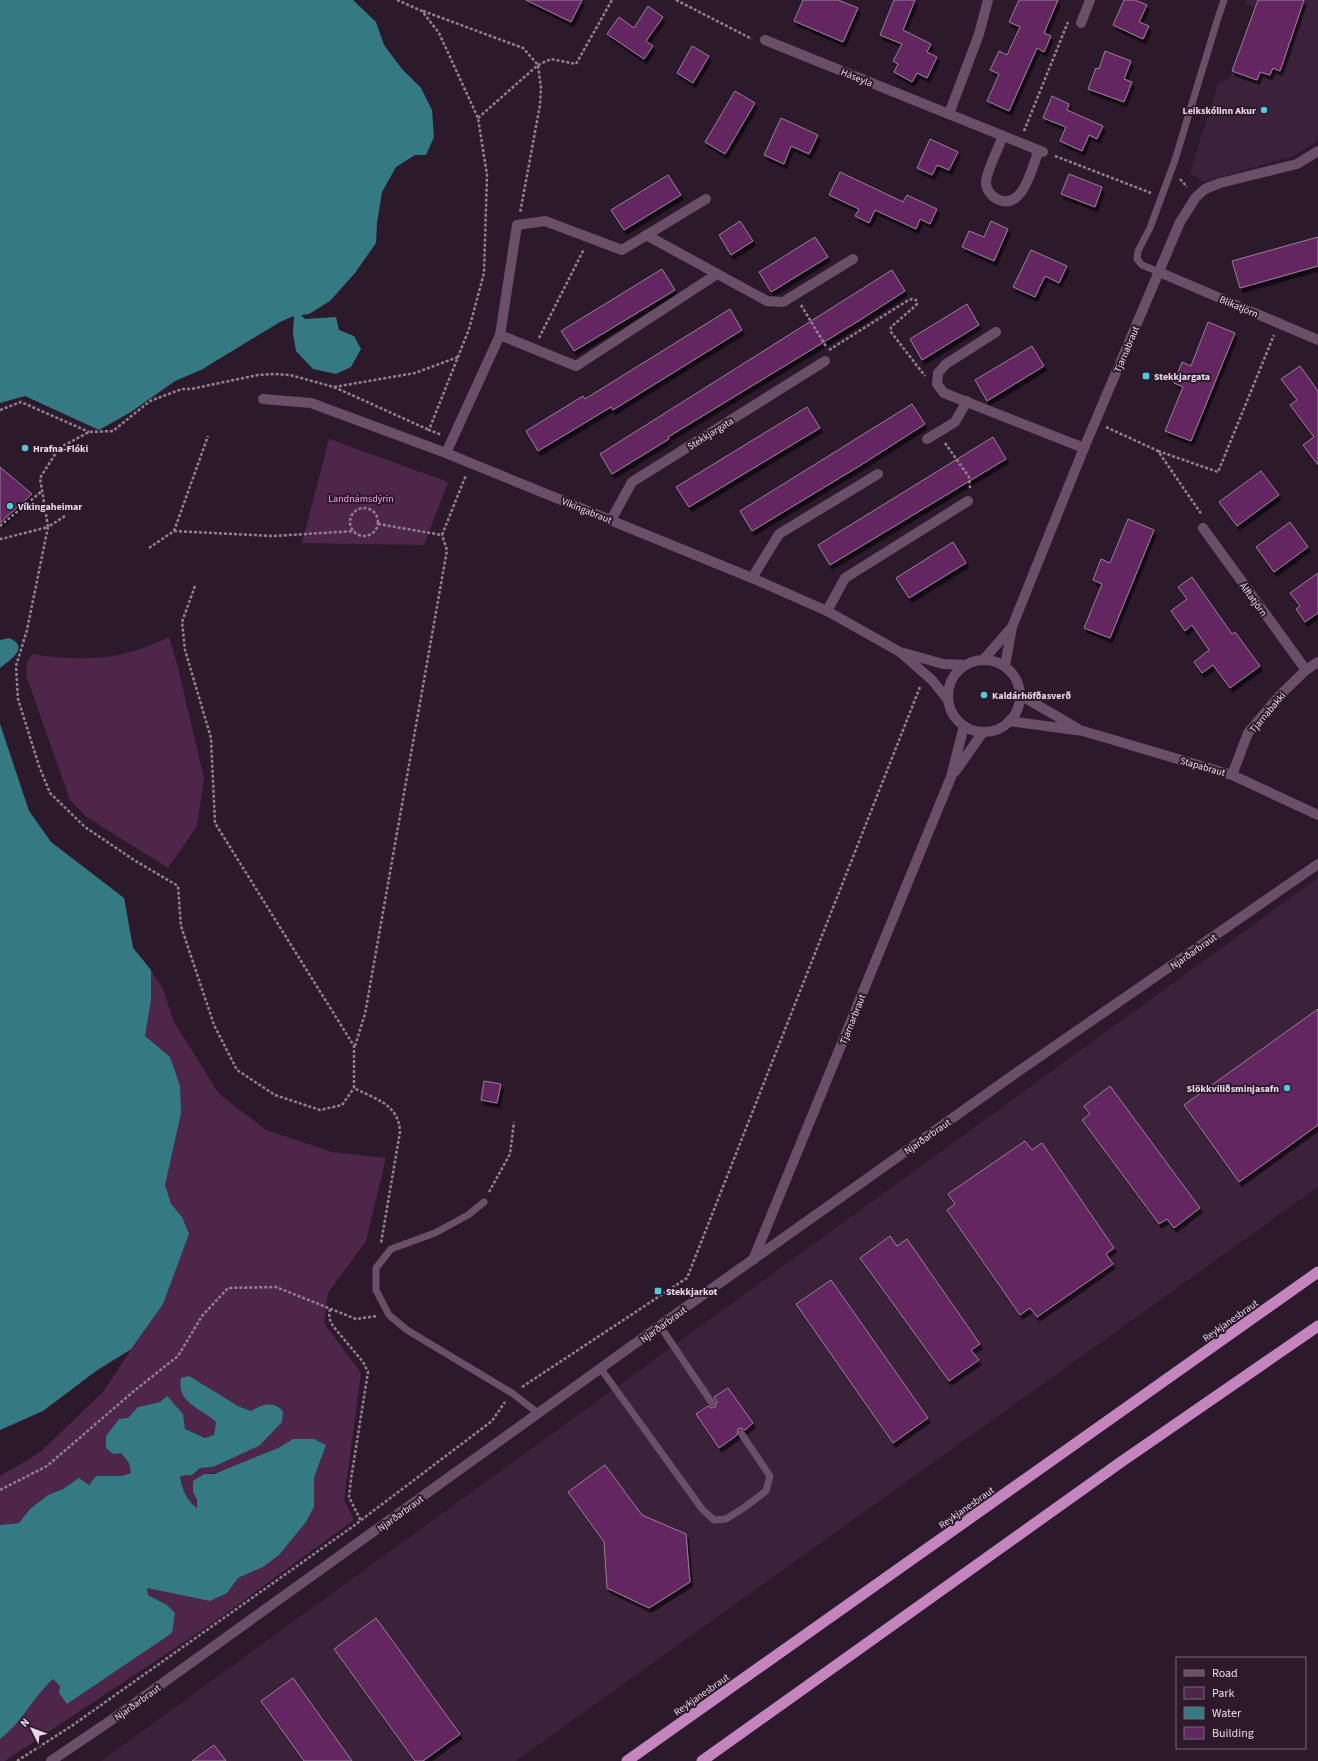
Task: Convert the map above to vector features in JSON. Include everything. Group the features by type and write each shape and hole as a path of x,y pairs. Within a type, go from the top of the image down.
{"highway":[{"name":"Reykjanesbraut","path":"627,1761 1318,1272"},
{"path":"702,1761 1121,1462 1318,1326"}],"street":[{"path":"950,114 979,34 988,0"},
{"path":"1081,23 1090,0"},
{"name":"Háseyla","path":"765,40 1041,151"},
{"path":"1003,136 985,180 989,192 998,199 1011,200 1022,194 1041,151"},
{"name":"Tjarnabraut","path":"1005,666 1012,627 1084,448 1180,222 1196,197 1205,189 1220,183 1297,164 1318,151"},
{"path":"446,453 500,336 517,225 546,221 622,250 706,199"},
{"path":"646,235 767,301 783,302 853,259"},
{"name":"Blikatjörn","path":"1159,272 1318,340"},
{"path":"500,336 576,366 717,274"},
{"path":"996,332 946,364 938,372 937,384 944,393 1084,448"},
{"name":"Stekkjargata","path":"611,520 632,482 825,361"},
{"name":"Vikingabraut","path":"263,399 311,403 446,453 752,578 827,611 900,652 927,676 948,700"},
{"path":"927,439 955,422 967,401"},
{"path":"752,578 780,534 878,474"},
{"path":"827,611 845,578 968,501"},
{"name":"Álftatjörn","path":"1202,528 1306,670"},
{"name":"Tjarnabraut","path":"984,660 1012,627"},
{"name":"Vikingabraut","path":"900,652 943,664 965,665"},
{"path":"984,660 995,661 1005,666 1016,679 1020,695 1015,714 1009,721 1002,727 983,732 964,726 956,719 950,710 948,690 951,680 965,665 974,661 984,660"},
{"name":"Tjarnabakki","path":"1232,775 1248,733 1280,695 1306,670 1318,662"},
{"name":"Stapabraut","path":"1020,695 1083,731"},
{"name":"Stapabraut","path":"1009,721 1083,731 1232,775 1318,815"},
{"name":"Tjarnarbraut","path":"753,1260 952,777 964,726"},
{"name":"Tjarnarbraut","path":"952,777 983,732"},
{"name":"Njarðarbraut","path":"51,1761 110,1721 601,1368 1016,1073 1318,864"}],"lane":[{"path":"1159,272 1142,265 1137,259 1138,251 1150,228 1171,170 1224,0"},
{"path":"484,1202 468,1214 435,1233 391,1249 376,1268 376,1290 389,1315 408,1330 512,1393 538,1414"},
{"path":"660,1326 712,1403"},
{"path":"601,1368 702,1509 714,1520 726,1518 745,1507 766,1491 770,1476 740,1433"}],"path":[{"path":"397,0 422,11 523,48 538,65 541,88 540,105 517,225"},
{"path":"478,118 538,65 551,59 576,64 612,0"},
{"path":"676,0 751,39 765,40"},
{"path":"422,11 439,32 478,118 486,174 484,273 469,328 429,430"},
{"path":"1019,142 1069,19 1081,23"},
{"path":"1041,151 1161,197"},
{"path":"1171,170 1196,197"},
{"path":"535,349 590,237"},
{"path":"794,295 828,350"},
{"path":"825,361 828,350 907,301 916,300 917,304 894,323 891,327 891,332 922,375 937,384"},
{"path":"1095,422 1158,451 1218,472 1279,323"},
{"path":"334,387 415,373 458,357"},
{"path":"452,440 334,387 290,376 274,374 258,375 191,390 182,388 150,401 113,431 90,432 59,448 40,478 48,527 27,630 16,666 16,677 18,699 39,766 50,793 85,827 134,860 178,886 181,926 214,1025 237,1070 275,1095 320,1110 342,1105 354,1088 354,1046 365,1014 447,550 442,535 471,463"},
{"path":"0,410 21,402 90,432"},
{"path":"938,432 969,477 970,487 968,501"},
{"path":"149,548 174,531 208,436"},
{"path":"1158,451 1202,514 1202,528"},
{"path":"0,526 42,491"},
{"path":"363,508 372,511 378,519 378,524 375,531 366,536 361,536 354,531 350,522 351,517 358,509 363,508"},
{"path":"0,538 48,527 65,516"},
{"path":"378,524 442,535"},
{"path":"174,531 273,536 354,531"},
{"path":"195,586 182,622 184,650 211,738 215,823 354,1046"},
{"path":"17,1761 73,1725 361,1521 492,1421 512,1393 687,1278 914,701 927,676"},
{"path":"354,1088 387,1105 398,1117 400,1124 400,1132 380,1245"},
{"path":"484,1202 510,1154 514,1122"},
{"path":"0,1490 47,1466 134,1391 178,1356 202,1316 228,1288 276,1287 356,1318 389,1315"},
{"path":"330,1309 329,1318 333,1326 364,1362 368,1372 349,1497 361,1521"}],"shaded area":[{"name":"Leikskólinn Akur","path":"1247,0 1318,0 1318,137 1316,142 1294,156 1203,182 1190,173 1218,84 1231,77 1255,8 1245,4"},
{"path":"1318,878 1318,1187 516,1761 101,1761"}],"green space":[{"name":"Landnámsdýrin","path":"329,439 448,482 424,545 302,543"},
{"path":"169,637 178,668 204,778 197,826 168,868 87,817 70,800 26,675 27,662 33,654 73,658 114,656 127,653"},
{"path":"0,724 29,811 51,842 124,898 133,948 151,970 163,989 174,1022 219,1094 266,1130 332,1152 386,1158 366,1241 328,1293 324,1323 361,1373 344,1500 354,1520 214,1622 5,1761 0,1761 0,1739 23,1716 40,1690 53,1679 60,1686 59,1693 67,1704 84,1692 167,1605 148,1595 147,1588 186,1596 227,1593 238,1578 263,1567 314,1507 314,1478 322,1458 293,1439 250,1461 224,1470 204,1474 193,1492 197,1500 197,1508 186,1494 180,1476 192,1475 200,1468 213,1467 259,1446 258,1407 251,1411 222,1397 192,1406 208,1414 216,1422 214,1435 205,1438 185,1429 183,1414 160,1402 138,1407 128,1418 121,1453 129,1463 131,1473 122,1476 96,1476 89,1485 78,1479 63,1489 48,1495 30,1509 19,1523 0,1525 0,1476 39,1453 103,1392 131,1350 96,1371 43,1411 0,1430"}],"water":[{"path":"0,0 353,0 376,22 384,45 402,69 421,88 432,110 434,137 426,155 415,155 396,167 382,192 377,223 376,243 355,273 330,301 309,314 301,315 305,319 336,317 339,330 354,336 361,349 351,367 336,374 313,369 296,351 293,333 294,316 280,322 201,370 175,381 131,412 99,430 25,396 0,403"},
{"path":"9,638 18,645 18,649 13,657 0,668 0,640"},
{"path":"0,724 29,811 51,842 124,898 133,948 151,970 151,1000 145,1036 170,1057 180,1086 181,1113 165,1185 171,1204 182,1217 189,1234 163,1304 131,1349 96,1371 43,1411 0,1430"},
{"path":"189,1376 238,1406 251,1411 264,1405 272,1405 283,1411 282,1422 259,1446 213,1467 200,1468 192,1475 180,1476 185,1494 193,1505 197,1508 197,1500 193,1492 193,1481 204,1474 214,1474 278,1448 293,1439 314,1439 326,1445 314,1478 314,1507 306,1522 279,1555 263,1567 238,1578 227,1593 210,1601 147,1588 148,1595 167,1605 175,1613 172,1633 67,1704 59,1693 60,1686 53,1679 39,1694 15,1725 0,1739 0,1525 19,1523 30,1509 48,1495 63,1489 79,1478 89,1485 96,1476 122,1476 131,1473 129,1463 121,1453 113,1454 106,1448 106,1436 119,1419 128,1418 138,1407 160,1402 167,1396 183,1414 185,1429 205,1438 214,1435 216,1422 186,1400 182,1394 180,1387 181,1378"}],"building":[{"path":"526,0 582,0 571,22"},
{"path":"803,0 838,0 858,8 843,42 794,21"},
{"path":"894,0 915,0 903,30 931,44 927,52 937,57 927,78 917,73 912,82 894,72 898,64 893,61 902,44 880,35"},
{"path":"1019,0 1058,0 1044,33 1051,36 1044,52 1037,48 1009,111 987,101 999,74 990,70 999,51 1007,55 1020,27 1009,22"},
{"path":"1124,0 1135,0 1147,5 1139,22 1149,26 1143,39 1113,25"},
{"path":"1258,0 1304,0 1280,71 1273,68 1270,75 1260,72 1257,80 1232,71"},
{"path":"648,6 663,17 646,41 653,46 644,59 607,34 619,17 634,28"},
{"path":"692,46 709,56 693,83 677,73"},
{"path":"1105,51 1131,61 1124,79 1132,82 1124,102 1088,89 1096,68 1099,69"},
{"path":"735,91 755,103 725,154 705,142"},
{"path":"1052,96 1069,104 1067,110 1103,126 1097,139 1089,135 1082,151 1060,141 1066,127 1043,118"},
{"path":"781,118 818,135 809,154 791,146 784,164 764,155"},
{"path":"930,139 958,152 949,170 937,165 932,175 917,168"},
{"path":"840,172 903,202 907,195 937,209 930,224 920,219 916,229 875,210 869,223 855,216 859,209 829,195"},
{"path":"1069,174 1102,187 1095,207 1061,194"},
{"path":"668,175 681,195 624,230 611,210"},
{"path":"740,221 753,241 731,255 719,235"},
{"path":"991,221 1008,229 994,261 962,247 969,231 984,237"},
{"path":"815,237 828,257 771,292 759,272"},
{"path":"1318,237 1318,266 1240,288 1232,261"},
{"path":"1031,250 1067,266 1059,283 1045,276 1035,297 1013,287"},
{"path":"662,269 675,290 574,351 561,331"},
{"path":"892,270 905,291 668,437 669,439 612,474 600,454"},
{"path":"967,304 979,325 922,360 910,339"},
{"path":"730,309 742,330 613,410 611,407 538,451 526,431 583,396 585,399"},
{"path":"1208,322 1235,333 1191,441 1165,431 1183,387 1174,383 1182,362 1191,366"},
{"path":"1032,346 1044,366 987,401 975,380"},
{"path":"1300,366 1318,391 1318,465 1303,445 1314,437 1290,405 1297,400 1281,379"},
{"path":"912,404 925,424 861,465 752,531 740,511"},
{"path":"807,407 820,428 689,507 676,487"},
{"path":"993,437 1006,459 830,565 818,545"},
{"name":"Víkingaheimar","path":"0,467 32,494 0,523"},
{"path":"1261,471 1279,495 1237,526 1219,502"},
{"path":"1128,519 1154,530 1110,638 1084,628 1102,584 1093,580 1101,559 1110,563"},
{"path":"1290,522 1308,547 1274,572 1256,547"},
{"path":"953,542 966,563 909,598 896,578"},
{"path":"1318,573 1318,613 1305,622 1296,609 1300,606 1290,593"},
{"path":"1192,577 1232,634 1235,632 1260,666 1230,688 1213,665 1202,673 1194,662 1209,650 1192,625 1185,631 1171,611 1187,599 1178,587"},
{"path":"1318,1009 1318,1125 1239,1182 1184,1105"},
{"path":"484,1081 501,1084 497,1103 481,1100"},
{"path":"1110,1086 1200,1208 1174,1228 1167,1219 1159,1224 1082,1120 1090,1114 1084,1106"},
{"path":"1025,1141 1032,1150 1042,1143 1114,1248 1106,1254 1113,1264 1037,1317 1030,1308 1020,1315 947,1210 955,1204 948,1194"},
{"path":"890,1236 897,1246 907,1239 980,1344 971,1350 979,1360 949,1381 860,1258"},
{"path":"831,1280 928,1418 893,1443 796,1304"},
{"path":"728,1388 753,1423 745,1430 741,1428 738,1429 737,1435 719,1448 696,1414 708,1406 712,1408 715,1407 717,1402 714,1397"},
{"path":"605,1465 642,1515 686,1534 690,1582 649,1608 607,1588 604,1542 568,1492"},
{"path":"376,1618 460,1734 423,1761 415,1761 334,1649"},
{"path":"293,1678 352,1761 304,1761 261,1701"},
{"path":"214,1745 226,1761 192,1761"}],"place":[{"name":"Leikskólinn Akur","path":"1264,110"},
{"name":"Stekkjargata","path":"1146,376"},
{"name":"Hrafna-Flóki","path":"25,448"},
{"name":"Víkingaheimar","path":"10,506"},
{"name":"Kaldárhöfðasverð","path":"984,695"},
{"name":"Slökkviliðsminjasafn","path":"1287,1088"},
{"name":"Stekkjarkot","path":"658,1291"}]}
